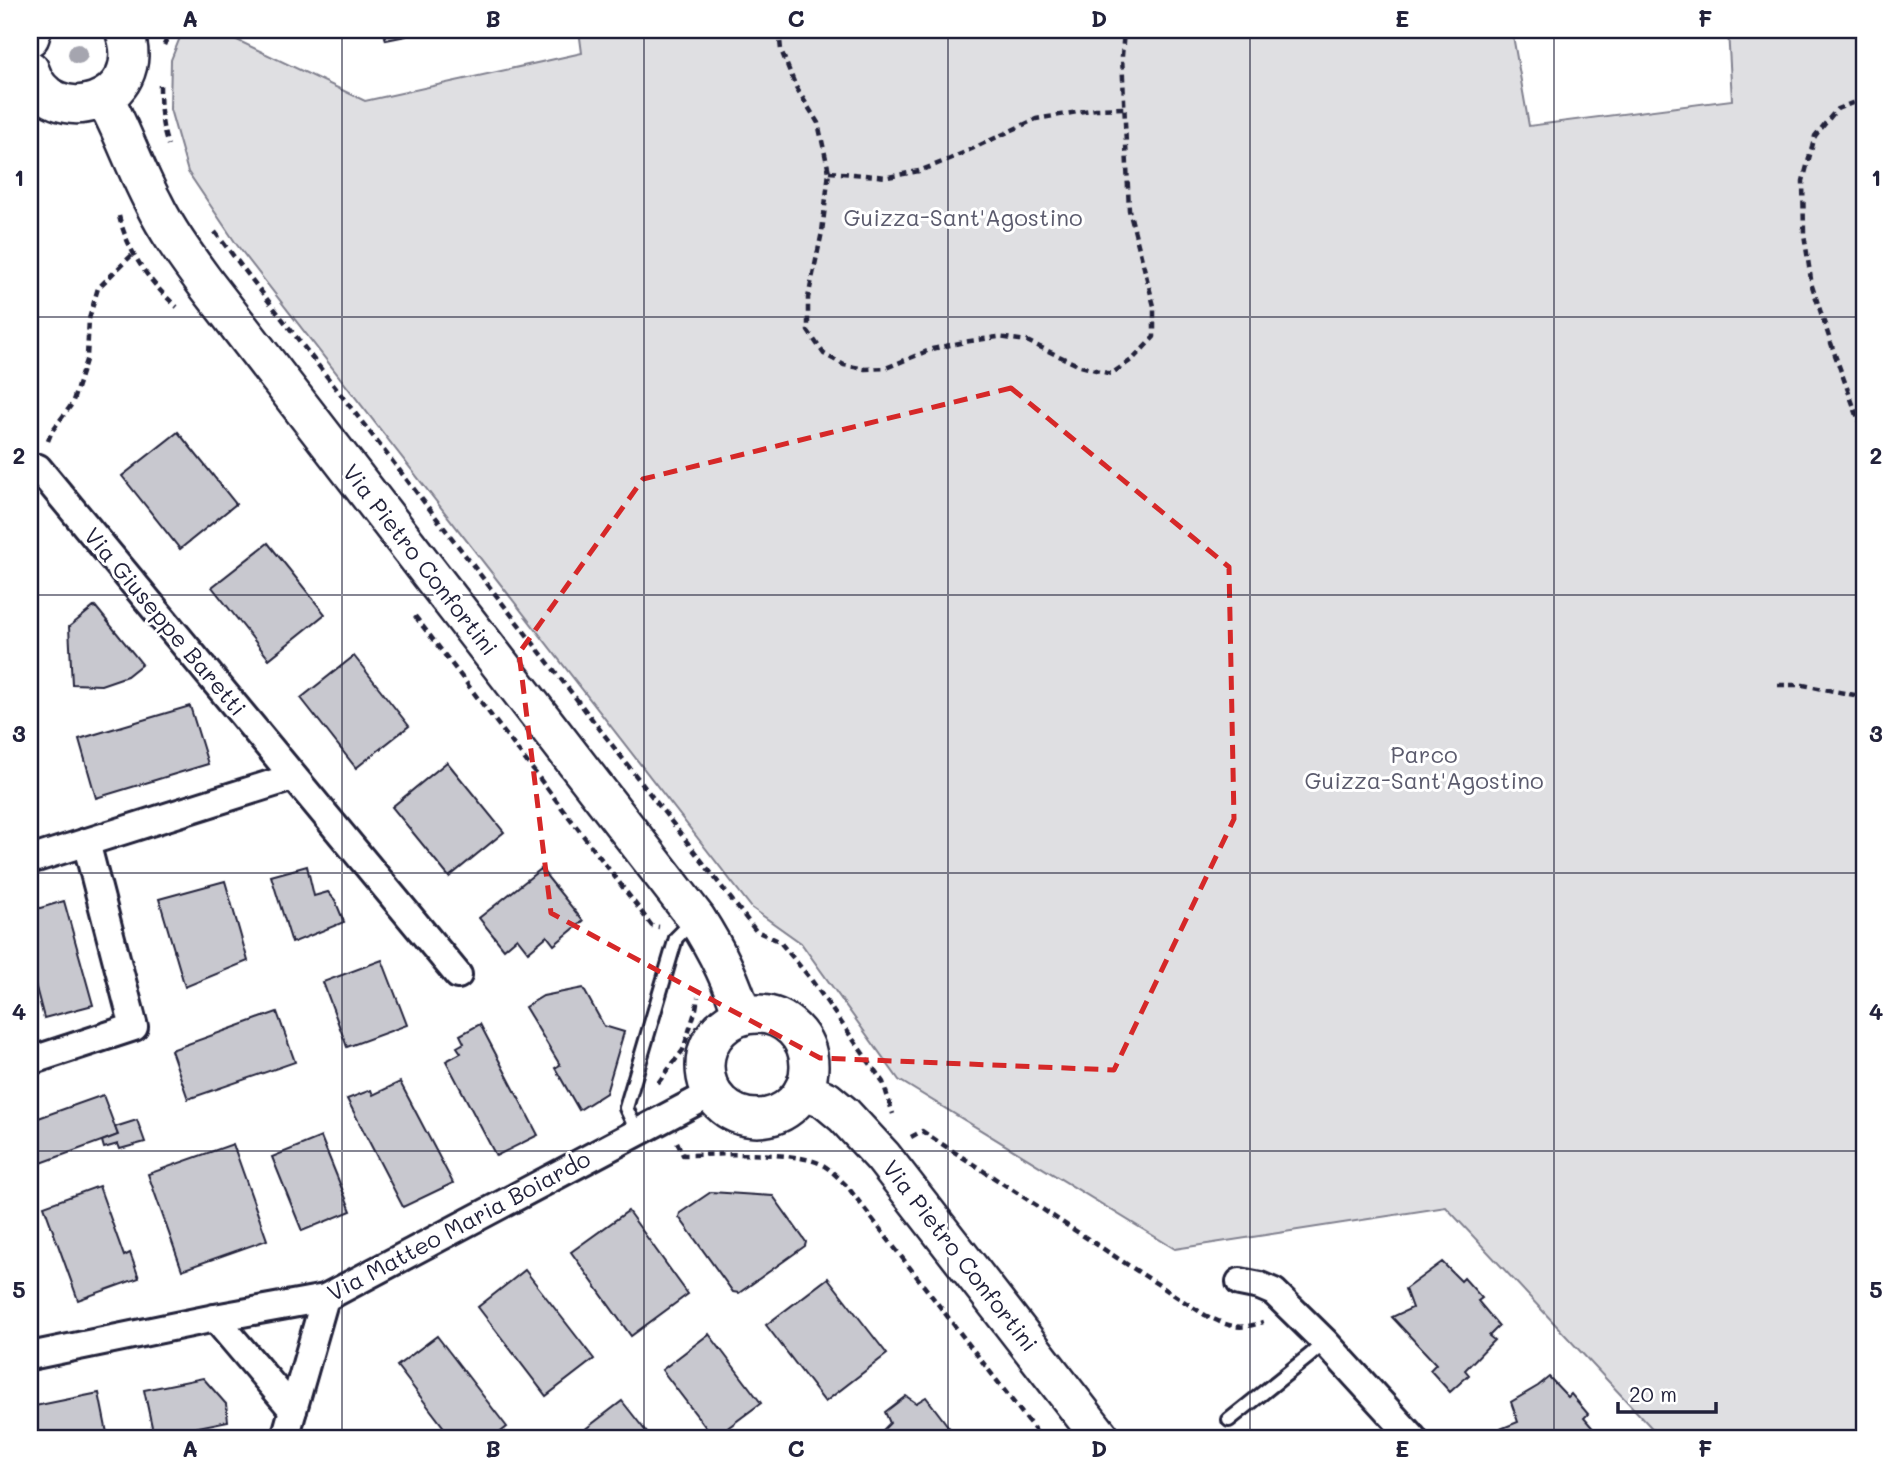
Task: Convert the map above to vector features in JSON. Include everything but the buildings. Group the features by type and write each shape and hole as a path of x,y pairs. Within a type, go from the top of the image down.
{"main road":[{"path":"30,37 32,30"},
{"path":"30,74 53,99 85,105 105,99 123,78 129,62 129,47 124,30"},
{"name":"Via Pietro Confortini","path":"105,99 152,201 180,247 696,918 717,950 737,996 742,1016"},
{"path":"742,1016 772,1016 786,1023 798,1033 806,1046 810,1061 809,1077 803,1091 794,1104 781,1113 766,1118 735,1114 722,1105 712,1093 705,1075 706,1056 712,1039 725,1025 742,1016"},
{"name":"Via Pietro Confortini","path":"803,1091 826,1100 844,1115 883,1157 1101,1438"}],"street":[{"name":"Via Giuseppe Baretti","path":"38,468 458,975"},
{"path":"30,860 293,777"},
{"path":"30,1061 134,1027 86,842"},
{"name":"Via Matteo Maria Boiardo","path":"30,1356 325,1298 712,1093"},
{"path":"1240,1283 1260,1286 1274,1292 1325,1342 1413,1438"},
{"path":"285,1438 325,1298"},
{"path":"215,1318 293,1410"}],"lane":[{"path":"638,1131 626,1108 676,938 696,918"},
{"path":"1230,1420 1325,1342"}],"path":[{"path":"162,53 171,30"},
{"path":"779,30 781,50 796,87 818,123 829,172 822,232 808,298 808,331 824,354 844,365 865,369 886,368 932,349 998,337 1027,341 1080,366 1111,374 1133,359 1154,337 1154,306 1129,210 1122,56 1124,30"},
{"path":"159,78 165,136"},
{"path":"1865,98 1837,109 1815,136 1803,181 1804,234 1812,286 1865,437"},
{"path":"829,172 888,177 919,171 1036,119 1096,109 1124,108"},
{"path":"210,225 756,931 779,941 810,978 883,1082 894,1118"},
{"path":"38,468 52,431 72,404 87,357 89,319 98,288 133,254"},
{"path":"1778,685 1803,685 1865,697"},
{"path":"651,1093 683,1050 696,1009 698,993"},
{"path":"902,1142 922,1131 1205,1315 1230,1327 1254,1325 1272,1319"},
{"path":"683,1155 799,1157 823,1165 847,1186 1041,1438"}],"highlighted area":[{"path":"1011,388 1229,567 1234,819 1114,1070 820,1058 551,913 519,653 643,479"}],"green space":[{"name":"Parco Guizza-Sant'Agostino","path":"183,30 216,30 365,101 582,53 579,30 1512,30 1529,126 1732,100 1728,30 1865,30 1865,1438 1661,1438 1446,1207 1175,1249 899,1080 801,943 752,908 237,245 188,172 170,109 171,60"}],"park label":[{"name":"Guizza-Sant'Agostino","path":"963,218"}]}
